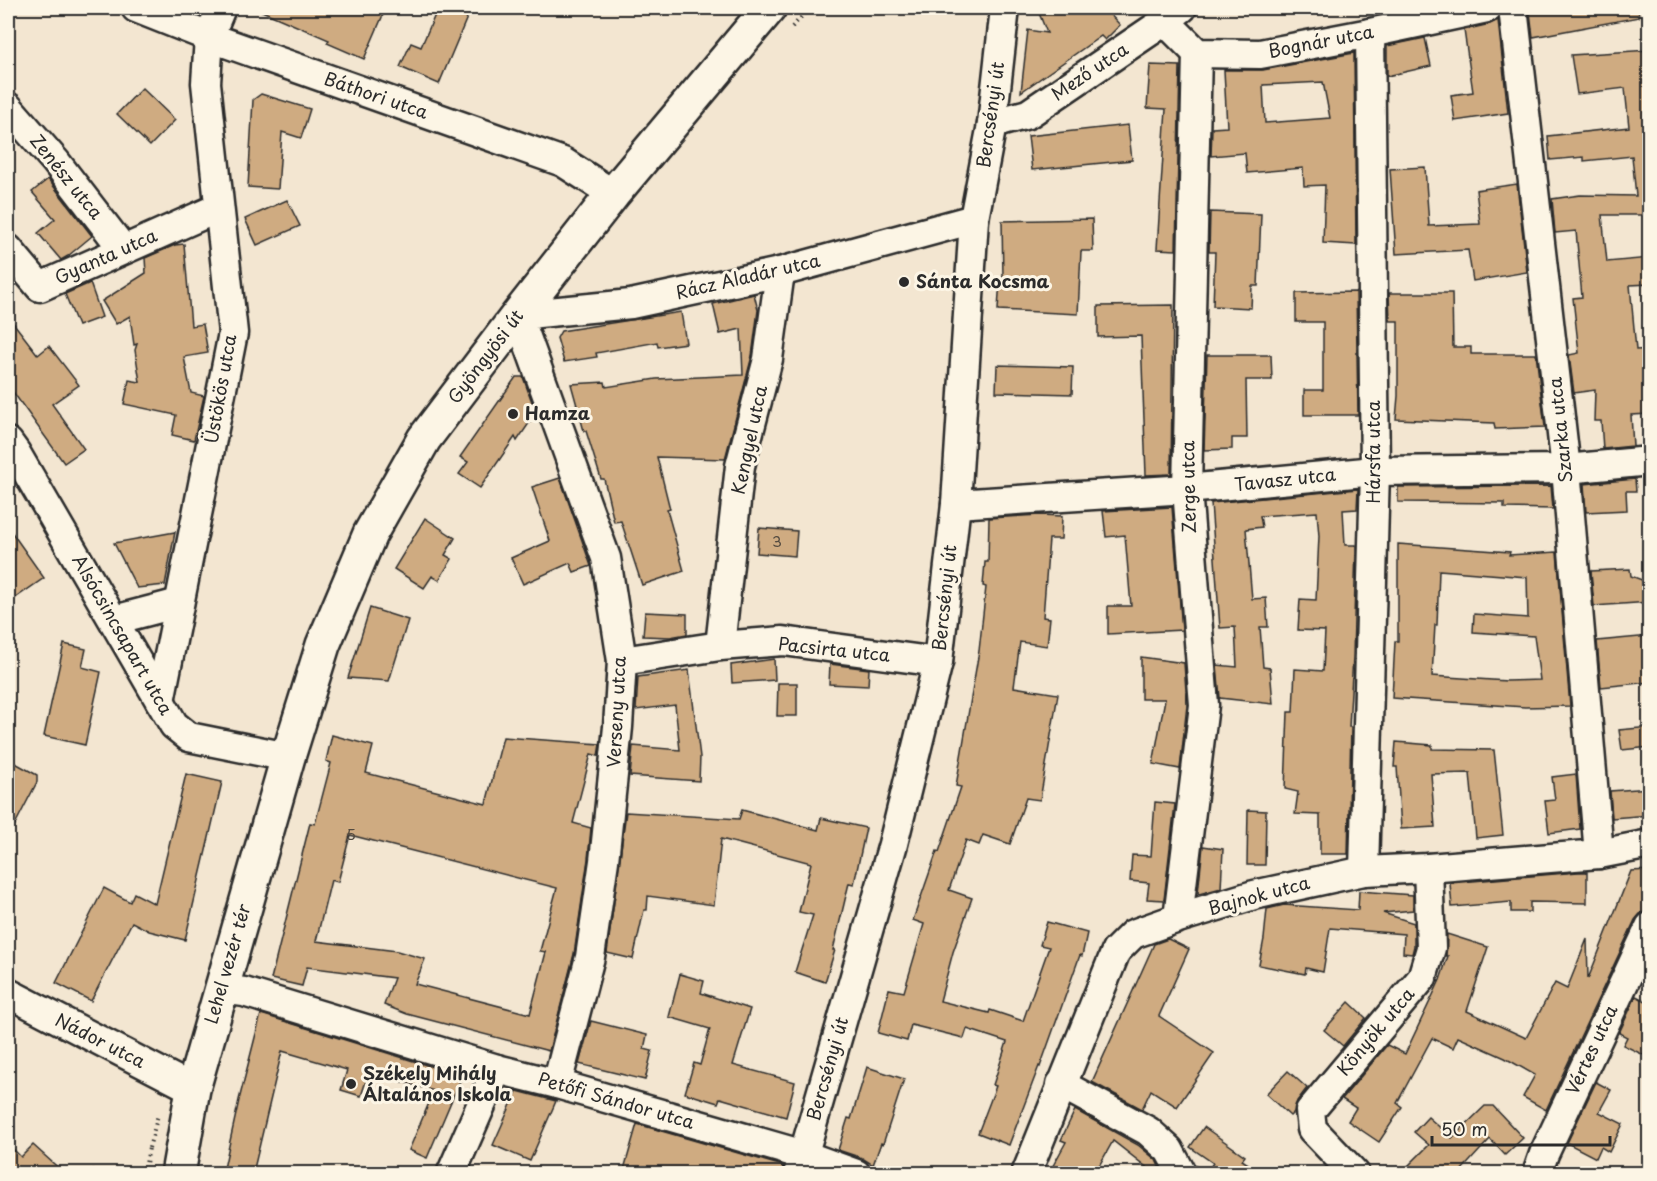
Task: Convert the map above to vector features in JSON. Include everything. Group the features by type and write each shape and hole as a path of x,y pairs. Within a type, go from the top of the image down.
{"street":[{"name":"Báthori utca","path":"136,8 209,37 563,162 613,194"},
{"name":"Üstökös utca","path":"160,701 233,333 206,83 209,37 221,8"},
{"name":"Gyöngyösi út","path":"288,757 323,645 370,534 424,439 613,194 769,8"},
{"name":"Bercsényi út","path":"801,1164 893,844 938,662 956,504 974,219 992,124 1005,8"},
{"name":"Bognár utca","path":"1197,53 1260,54 1487,8"},
{"name":"Szarka utca","path":"1514,8 1566,469 1599,854"},
{"name":"Mező utca","path":"992,124 1028,114 1173,14"},
{"path":"1173,14 1197,53"},
{"name":"Hársfa utca","path":"1364,871 1375,471 1370,33"},
{"name":"Zerge utca","path":"1178,918 1204,705 1187,489 1197,53"},
{"name":"Zenész utca","path":"8,107 56,162 123,249"},
{"name":"Gyanta utca","path":"8,249 40,287 218,208"},
{"name":"Rácz Aladár utca","path":"518,315 631,304 780,272 974,219"},
{"name":"Kengyel utca","path":"720,646 741,466 768,359 780,272"},
{"name":"Verseny utca","path":"518,315 606,558 622,661 618,726 604,861 590,957 557,1083"},
{"name":"Alsócsincsapart utca","path":"8,442 174,725 189,737 288,757"},
{"name":"Tavasz utca","path":"956,504 1187,489 1375,471 1566,469 1650,461"},
{"path":"114,620 179,603"},
{"name":"Pacsirta utca","path":"622,661 720,646 783,641 938,662"},
{"name":"Lehel vezér tér","path":"178,1173 194,1089 288,757"},
{"name":"Bajnok utca","path":"1026,1173 1116,951 1133,934 1254,895 1364,871 1599,854 1650,844"},
{"name":"Könyök utca","path":"1355,1173 1312,1129 1310,1111 1422,978 1431,948 1428,868"},
{"name":"Vértes utca","path":"1537,1173 1650,927"},
{"name":"Petőfi Sándor utca","path":"221,989 244,992 497,1069 557,1083 801,1164 856,1173"},
{"name":"Nádor utca","path":"8,993 194,1089"},
{"path":"451,1173 497,1069"},
{"path":"1061,1084 1148,1131 1169,1150 1180,1173"}],"path":[{"path":"149,1148 159,1109"}],"building":[{"path":"255,8 386,8 364,59 327,43 329,40"},
{"path":"438,8 471,8 439,84 400,67 411,43 421,47"},
{"path":"1037,8 1104,8 1120,25 1105,40 1101,36 1021,92 1028,30 1047,33"},
{"path":"1557,8 1638,8 1639,17 1533,37 1530,12"},
{"path":"1498,20 1508,113 1455,121 1451,95 1473,92 1464,30"},
{"path":"1425,38 1431,66 1387,76 1387,46"},
{"path":"1650,50 1650,195 1642,196 1650,196 1650,215 1602,215 1607,262 1650,258 1650,284 1630,285 1636,350 1650,349 1650,414 1631,415 1633,446 1603,449 1601,421 1594,421 1595,390 1574,393 1569,355 1579,353 1573,298 1582,297 1576,231 1555,233 1552,199 1580,195 1636,196 1632,156 1584,161 1584,157 1550,160 1548,136 1629,127 1625,88 1577,94 1571,55"},
{"path":"1354,53 1356,245 1323,243 1325,185 1304,186 1303,168 1247,173 1245,153 1211,156 1212,128 1227,127 1224,70 1263,70","holes":["1323,82 1330,118 1265,123 1263,85"]},
{"path":"1150,65 1180,66 1176,250 1157,249 1166,109 1147,108"},
{"path":"142,88 175,120 150,146 117,114"},
{"path":"261,94 310,109 301,138 282,132 278,189 248,187 253,100"},
{"path":"1128,125 1132,160 1032,170 1028,136"},
{"path":"1425,167 1429,226 1480,224 1476,190 1517,184 1527,272 1473,281 1468,250 1396,254 1390,169"},
{"path":"48,179 92,236 61,260 38,233 55,219 32,192"},
{"path":"287,200 300,226 257,245 245,219"},
{"path":"1210,212 1261,214 1258,286 1252,286 1251,308 1213,306 1215,252 1209,252"},
{"path":"1092,219 1093,251 1081,251 1078,314 998,310 1000,278 1003,278 1002,221"},
{"path":"184,244 191,326 203,324 208,353 184,357 191,393 204,396 194,440 172,435 176,415 124,404 129,380 140,382 135,350 137,344 134,345 130,316 116,324 102,301 146,273 145,258 175,245"},
{"path":"90,283 102,317 78,326 65,294"},
{"path":"1356,292 1358,415 1304,415 1304,390 1323,390 1323,322 1296,322 1296,293"},
{"path":"1389,293 1452,293 1453,347 1471,347 1471,354 1536,354 1545,427 1495,429 1494,423 1396,419 1398,321 1390,321"},
{"path":"754,294 758,310 752,356 725,459 657,457 670,509 667,510 684,571 642,585 621,521 614,522 604,479 601,479 586,431 584,431 571,384 605,382 606,387 656,379 743,375 741,329 720,334 713,304"},
{"path":"1173,305 1171,474 1146,475 1141,336 1098,337 1098,306"},
{"path":"681,312 686,343 658,347 657,342 596,353 597,357 564,362 557,338 561,331"},
{"path":"8,316 38,355 49,346 79,385 52,404 84,449 64,463 8,385"},
{"path":"1207,355 1271,355 1272,380 1246,380 1247,438 1232,438 1232,449 1204,450"},
{"path":"997,365 1073,367 1072,394 996,392"},
{"path":"516,377 523,377 536,413 517,441 515,437 480,488 459,474 468,462 460,457"},
{"path":"560,478 591,566 574,572 570,563 523,584 511,558 550,541 532,487"},
{"path":"1635,479 1636,491 1626,491 1627,510 1586,512 1584,484"},
{"path":"1551,486 1553,509 1504,508 1504,503 1398,502 1398,487"},
{"path":"1358,489 1357,509 1343,510 1345,545 1356,545 1349,727 1351,727 1348,854 1320,854 1320,815 1295,814 1298,792 1285,789 1288,712 1293,712 1295,669 1323,671 1325,631 1298,630 1300,599 1316,600 1319,536 1317,512 1260,516 1262,527 1246,529 1252,599 1266,598 1268,627 1260,627 1263,667 1270,668 1273,704 1220,698 1217,665 1237,667 1235,627 1220,628 1211,503"},
{"path":"1172,507 1182,630 1108,634 1108,606 1131,606 1125,535 1106,537 1103,511"},
{"path":"1062,516 1061,539 1049,539 1043,617 1050,618 1047,646 1020,642 1014,687 1058,694 1040,800 1026,798 1010,844 983,835 979,845 966,840 949,890 972,898 953,952 940,1001 989,1013 990,1010 1023,1021 1049,947 1040,945 1047,922 1087,933 1082,956 1080,955 1009,1145 978,1133 996,1086 993,1085 1007,1042 967,1029 964,1038 911,1025 907,1041 878,1033 889,989 904,992 924,924 913,920 961,787 956,786 979,651 986,587 983,586 985,562 988,562 989,518"},
{"path":"425,518 455,538 445,555 452,559 439,580 432,576 424,588 394,569"},
{"path":"8,527 44,578 8,603"},
{"path":"759,528 797,531 795,556 757,553"},
{"path":"175,532 165,585 137,588 114,543"},
{"path":"1398,544 1510,552 1509,555 1557,552 1570,706 1525,707 1392,698 1395,641 1398,641","holes":["1439,570 1527,577 1528,618 1474,614 1473,632 1534,636 1540,680 1507,681 1432,676"]},
{"path":"1630,569 1631,576 1650,583 1650,602 1594,606 1591,571"},
{"path":"370,608 408,620 389,681 348,678"},
{"path":"645,612 687,614 687,634 670,637 643,636"},
{"path":"1650,636 1650,682 1601,687 1597,641"},
{"path":"64,644 86,649 82,667 101,672 85,745 44,736"},
{"path":"1141,657 1184,663 1187,705 1180,769 1153,764 1165,699 1141,699"},
{"path":"774,659 775,680 732,683 731,665"},
{"path":"830,664 869,669 868,686 829,684"},
{"path":"689,670 700,757 699,781 630,776 633,746 680,750 675,705 636,710 638,677"},
{"path":"778,683 797,683 797,716 777,716"},
{"path":"1650,727 1650,747 1622,750 1619,730"},
{"path":"332,735 373,746 366,773 486,804 503,737 600,744 598,756 591,754 573,823 591,828 588,859 574,954 549,1051 407,1014 384,1005 394,978 307,967 302,986 271,979 310,823 315,824 331,763 326,761","holes":["350,835 557,888 540,951 546,952 530,1014 415,984 425,959 397,951 316,941 331,880 338,882"]},
{"path":"1396,742 1432,745 1432,749 1494,750 1503,835 1476,838 1470,773 1431,774 1435,827 1401,829 1397,767 1394,767"},
{"path":"8,759 37,775 37,782 8,838"},
{"path":"186,774 222,782 185,940 149,931 132,922 91,1001 56,983 104,888 130,902 134,893 155,904"},
{"path":"1576,774 1580,829 1549,833 1545,801 1555,800 1552,777"},
{"path":"1650,788 1650,815 1612,818 1610,791"},
{"path":"1155,802 1175,804 1164,900 1147,899 1149,883 1130,881 1132,855 1151,856"},
{"path":"742,810 818,830 821,818 866,828 854,884 849,883 833,950 835,950 825,982 795,972 813,915 799,912 811,863 721,839 714,905 648,896 647,910 644,910 633,959 607,953 626,812 739,819"},
{"path":"1248,810 1266,811 1265,865 1247,865"},
{"path":"1203,846 1223,849 1221,888 1199,894 1198,893"},
{"path":"1650,870 1650,901 1645,912 1635,920 1546,1110 1523,1097 1535,1075 1505,1058 1458,1037 1453,1048 1432,1038 1397,1103 1402,1107 1379,1142 1348,1121 1356,1108 1342,1099 1387,1045 1405,1054 1440,980 1448,956 1446,956 1447,934 1488,947 1467,1011 1526,1038 1555,983 1567,989 1587,939 1588,979 1631,871"},
{"path":"1587,872 1587,903 1530,902 1530,912 1511,912 1511,902 1452,907 1450,883"},
{"path":"1359,891 1413,895 1413,910 1383,913 1414,923 1412,954 1403,953 1404,934 1330,928 1323,972 1306,968 1305,974 1259,965 1267,909 1284,905 1358,910"},
{"path":"1168,939 1189,949 1159,1016 1214,1053 1177,1107 1151,1090 1142,1109 1092,1082 1154,944"},
{"path":"680,974 704,981 701,993 750,1009 733,1065 795,1082 786,1117 720,1098 718,1103 685,1093 694,1063 700,1065 710,1029 669,1017"},
{"path":"1636,996 1650,1003 1650,1058 1623,1045 1627,1037 1619,1033"},
{"path":"1349,1002 1366,1018 1343,1046 1324,1030"},
{"path":"261,1014 462,1076 427,1158 409,1150 434,1091 369,1072 361,1096 341,1090 347,1070 282,1051 253,1173 223,1173"},
{"path":"591,1021 647,1035 644,1049 652,1051 645,1080 579,1064"},
{"path":"867,1067 904,1079 883,1144 881,1143 873,1165 862,1158 838,1150 848,1118 851,1119"},
{"path":"1288,1071 1307,1088 1297,1101 1294,1112 1290,1116 1266,1094"},
{"path":"1596,1082 1611,1090 1599,1112 1623,1124 1609,1152 1601,1147 1596,1158 1567,1143"},
{"path":"517,1091 556,1101 530,1161 493,1145"},
{"path":"1485,1106 1493,1106 1523,1138 1505,1155 1490,1139 1459,1173 1401,1173 1429,1145 1414,1132 1428,1117 1452,1138"},
{"path":"1075,1110 1138,1145 1156,1160 1161,1171 1154,1173 1113,1141 1095,1173 1049,1173 1066,1142 1061,1140"},
{"path":"637,1124 783,1166 782,1173 623,1173"},
{"path":"1204,1127 1245,1156 1242,1160 1262,1173 1206,1173 1213,1163 1190,1147"},
{"path":"8,1144 21,1157 33,1145 64,1173 8,1173"}],"place":[{"name":"Sánta Kocsma","path":"904,282"},
{"name":"Hamza","path":"513,414"},
{"name":"Székely Mihály Általános Iskola","path":"351,1084"}]}
